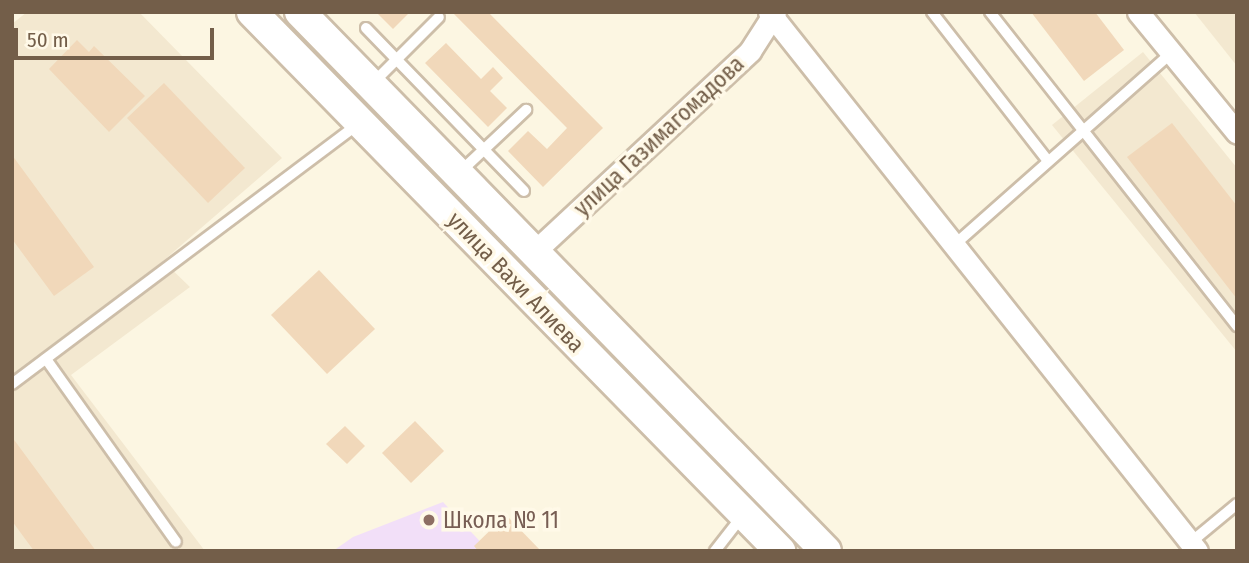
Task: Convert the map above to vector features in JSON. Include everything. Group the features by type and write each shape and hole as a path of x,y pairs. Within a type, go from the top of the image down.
{"main road":[{"name":"улица Вахи Алиева","path":"252,12 780,551"},
{"name":"улица Вахи Алиева","path":"300,12 826,551"}],"street":[{"path":"1138,12 1237,133"},
{"path":"772,14 1193,547"},
{"name":"улица Газимагомадова","path":"534,252 750,51 772,14"}],"lane":[{"path":"932,12 1048,161"},
{"path":"990,12 1237,326"},
{"path":"371,85 439,17"},
{"path":"366,27 524,191"},
{"path":"953,246 1171,53"},
{"path":"458,174 526,110"},
{"path":"12,384 360,123"},
{"path":"46,359 176,542"},
{"path":"1193,547 1237,504"},
{"path":"715,551 744,513"}],"shaded area":[{"path":"27,12 139,12 282,158 163,261 190,287 71,375 205,551 12,551 12,24"},
{"path":"1194,12 1237,12 1237,66"},
{"path":"1143,52 1237,168 1237,352 1052,125"},
{"name":"Школа № 11","path":"443,502 489,551 333,551 353,537"}],"building":[{"path":"376,12 410,12 393,29"},
{"path":"452,12 488,12 603,128 543,187 508,151 528,131 547,149 567,128"},
{"path":"1031,12 1095,12 1124,50 1084,81"},
{"path":"77,40 89,52 94,46 145,96 109,132 49,69"},
{"path":"446,43 481,79 493,67 503,78 490,91 507,108 488,127 425,63"},
{"path":"164,83 245,168 208,203 127,118"},
{"path":"1172,123 1237,206 1237,299 1127,157"},
{"path":"12,155 94,267 54,296 12,239"},
{"path":"319,270 375,329 327,374 271,315"},
{"path":"415,421 444,451 411,483 382,453"},
{"path":"345,426 365,446 347,464 326,444"},
{"path":"12,437 96,551 34,551 12,521"},
{"path":"506,515 541,551 478,551 474,546"}],"place":[{"name":"Школа № 11","path":"429,520"}]}
